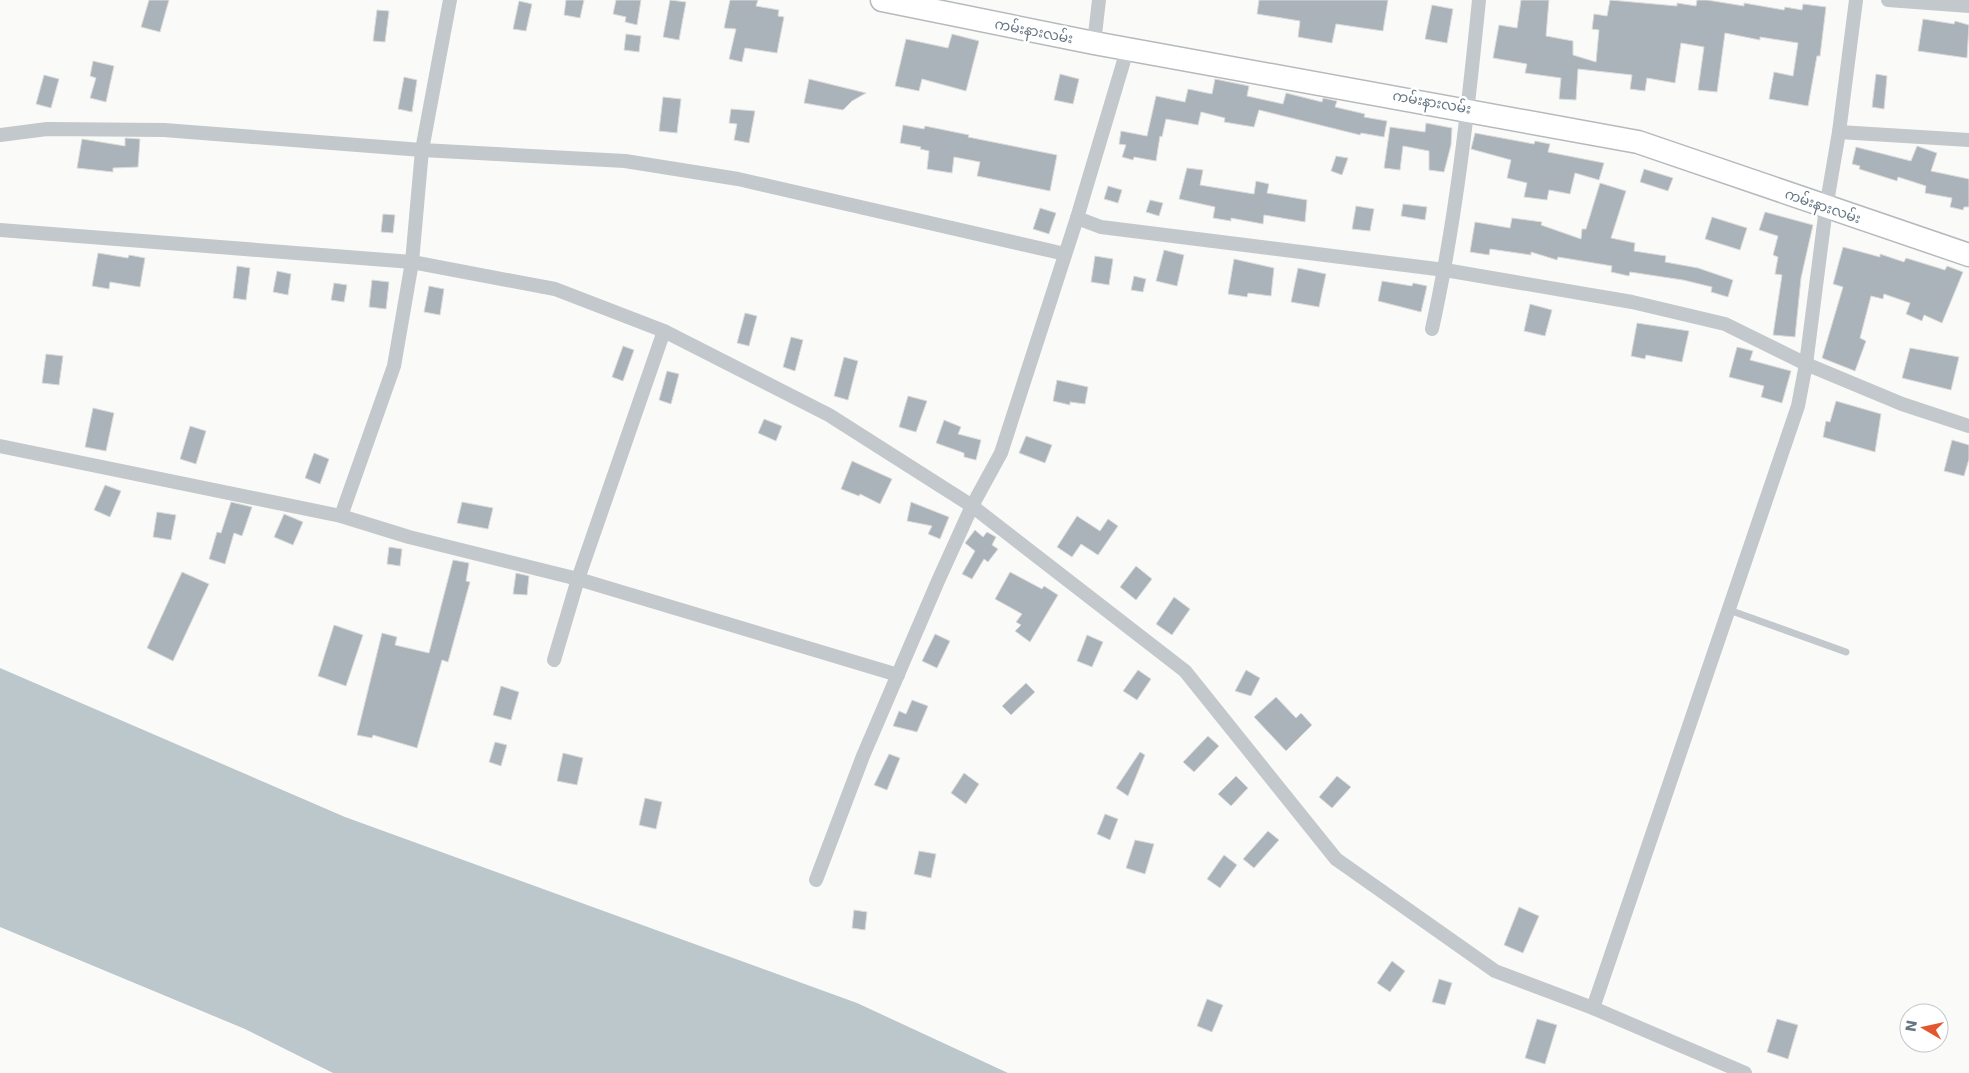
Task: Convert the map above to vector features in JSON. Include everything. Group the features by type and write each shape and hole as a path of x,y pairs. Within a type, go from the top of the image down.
{"main road":[{"name":"ကမ်းနားလမ်း","path":"882,0 1094,43 1128,47 1469,109 1638,142 1969,256"}],"street":[{"path":"341,516 394,366 412,262 422,150 450,0"},
{"path":"1094,43 1099,0"},
{"path":"1432,329 1445,270 1469,109 1479,0"},
{"path":"1593,1008 1798,406 1806,364 1856,0"},
{"path":"1888,0 1969,6"},
{"path":"816,880 863,756 898,675 972,506 1001,453 1077,218 1128,47"},
{"path":"0,135 47,129 164,130 422,150 625,161 738,179 1065,254"},
{"path":"1838,132 1969,140"},
{"path":"1077,218 1101,226 1445,270 1632,302 1725,324 1806,364 1902,404 1969,426"},
{"path":"0,230 412,262 554,289 664,331 829,415 972,506 1186,672 1336,859 1495,971 1593,1008 1745,1073"},
{"path":"554,660 578,579 664,331"},
{"path":"0,446 341,516 409,537 578,579 898,675"}],"lane":[{"path":"1729,610 1846,652"}],"shaded area":[{"path":"0,668 345,817 857,1003 1008,1073 333,1073 245,1029 0,927"}],"building":[{"path":"149,0 169,0 160,32 141,27"},
{"path":"566,0 584,0 580,18 564,15"},
{"path":"616,0 641,0 637,25 625,22 626,17 613,14"},
{"path":"670,0 686,2 679,40 663,37"},
{"path":"730,0 758,0 756,6 779,10 778,16 784,17 777,53 745,48 742,62 729,59 736,29 724,28"},
{"path":"1259,0 1388,0 1383,31 1336,24 1332,43 1298,37 1300,21 1257,14"},
{"path":"1521,0 1549,0 1546,36 1573,41 1573,55 1596,62 1599,30 1592,29 1594,14 1607,16 1610,0 1677,6 1677,3 1696,6 1697,0 1707,0 1744,6 1744,3 1784,10 1785,7 1802,10 1803,4 1826,7 1820,56 1817,56 1808,106 1769,99 1774,72 1793,76 1798,43 1760,37 1760,40 1725,33 1717,92 1698,90 1704,47 1681,43 1675,83 1647,78 1645,91 1630,89 1632,75 1578,69 1576,100 1559,99 1561,78 1525,73 1527,64 1493,58 1499,25 1517,28"},
{"path":"519,1 532,4 526,31 513,29"},
{"path":"1432,5 1453,9 1447,43 1425,39"},
{"path":"377,10 389,11 385,42 373,41"},
{"path":"1923,19 1954,24 1955,21 1969,25 1967,58 1918,51"},
{"path":"626,34 641,36 639,52 624,50"},
{"path":"952,34 979,41 966,91 922,79 919,91 895,86 906,39 948,48"},
{"path":"93,61 114,66 106,102 90,98 96,78 90,76"},
{"path":"1060,74 1079,79 1073,104 1054,100"},
{"path":"1876,74 1887,76 1884,109 1872,107"},
{"path":"44,75 59,79 51,108 36,104"},
{"path":"404,77 417,80 412,112 398,109"},
{"path":"809,79 866,93 852,101 843,110 804,103"},
{"path":"1215,79 1249,86 1247,96 1283,104 1286,93 1322,102 1323,98 1337,101 1335,107 1365,114 1364,117 1387,121 1384,137 1361,133 1360,135 1259,110 1254,127 1224,122 1225,118 1201,112 1198,125 1166,119 1162,137 1160,136 1156,161 1134,157 1133,160 1122,157 1126,145 1119,144 1121,131 1147,136 1156,96 1185,102 1188,89 1212,94"},
{"path":"663,97 681,99 677,133 659,131"},
{"path":"731,109 755,111 749,143 734,140 737,124 729,123"},
{"path":"1426,123 1452,128 1451,145 1444,172 1429,170 1429,151 1403,146 1400,170 1384,168 1390,127 1425,132"},
{"path":"903,125 924,129 925,126 969,135 968,137 1057,155 1050,191 977,176 980,162 954,157 952,173 927,169 929,151 920,149 921,147 900,143"},
{"path":"1475,133 1534,144 1535,141 1550,144 1548,152 1604,163 1599,180 1575,173 1570,194 1549,190 1547,200 1524,197 1527,183 1507,178 1511,160 1471,149"},
{"path":"125,138 140,139 138,167 113,168 113,172 77,168 82,139 125,146"},
{"path":"1917,146 1937,153 1931,171 1969,179 1969,207 1964,207 1963,210 1950,207 1952,198 1925,193 1926,186 1898,177 1897,181 1859,169 1860,166 1852,164 1856,147 1911,161"},
{"path":"1336,156 1348,158 1342,175 1331,171"},
{"path":"1187,168 1203,170 1200,185 1254,194 1256,181 1269,184 1267,193 1307,200 1305,222 1264,215 1263,224 1231,218 1231,221 1213,218 1215,207 1179,199"},
{"path":"1644,169 1673,178 1668,191 1640,182"},
{"path":"1600,183 1626,191 1611,238 1635,243 1634,251 1666,256 1665,262 1698,268 1733,280 1728,297 1711,292 1712,287 1683,280 1630,272 1629,276 1611,272 1612,266 1558,257 1557,260 1531,252 1531,255 1490,249 1489,255 1470,252 1475,222 1510,228 1512,218 1542,222 1541,225 1581,239 1582,229 1586,229"},
{"path":"1108,186 1122,190 1118,203 1104,199"},
{"path":"1150,200 1163,203 1159,216 1146,212"},
{"path":"1403,204 1427,207 1425,220 1401,216"},
{"path":"1356,206 1374,209 1370,231 1352,229"},
{"path":"1040,208 1056,213 1049,234 1033,229"},
{"path":"1765,212 1813,225 1801,278 1795,337 1773,335 1782,275 1775,274 1778,257 1773,255 1778,236 1759,230"},
{"path":"383,214 395,215 393,233 381,232"},
{"path":"1712,217 1747,228 1740,250 1705,239"},
{"path":"1843,247 1880,257 1880,254 1904,262 1906,258 1945,270 1947,266 1963,272 1942,323 1924,315 1922,321 1906,314 1910,303 1884,294 1883,299 1871,296 1860,338 1866,341 1855,371 1822,358 1843,287 1833,284"},
{"path":"1164,250 1184,255 1177,286 1156,281"},
{"path":"98,253 128,258 129,255 145,258 140,287 110,282 109,289 92,286"},
{"path":"1095,256 1113,259 1109,285 1091,282"},
{"path":"1234,259 1274,268 1271,296 1248,293 1247,297 1228,294"},
{"path":"237,266 250,268 246,300 233,298"},
{"path":"1298,268 1326,274 1319,307 1291,302"},
{"path":"277,271 291,274 288,295 273,292"},
{"path":"1134,276 1146,279 1143,292 1131,290"},
{"path":"372,280 389,282 386,309 369,307"},
{"path":"1382,281 1412,286 1413,283 1427,286 1421,312 1378,301"},
{"path":"334,283 347,285 344,302 331,300"},
{"path":"429,286 444,289 440,315 424,312"},
{"path":"1530,304 1552,310 1545,336 1524,331"},
{"path":"745,313 757,316 749,346 737,343"},
{"path":"1637,323 1689,331 1682,362 1646,355 1645,359 1631,356"},
{"path":"791,337 803,340 795,371 783,367"},
{"path":"623,346 634,350 623,381 612,377"},
{"path":"1737,347 1753,351 1750,360 1791,371 1782,403 1761,397 1764,386 1729,377"},
{"path":"1910,348 1959,357 1951,390 1902,378"},
{"path":"46,354 63,356 59,385 42,383"},
{"path":"844,357 858,361 848,400 834,396"},
{"path":"667,371 679,374 671,404 659,400"},
{"path":"1057,380 1088,387 1085,404 1070,402 1070,405 1053,401"},
{"path":"908,396 927,401 916,432 899,427"},
{"path":"1836,401 1881,414 1875,452 1823,437 1826,421 1830,422"},
{"path":"93,408 114,413 106,451 85,447"},
{"path":"764,419 782,426 776,441 758,433"},
{"path":"944,420 961,427 958,434 981,440 976,460 964,457 964,453 936,443"},
{"path":"190,426 206,431 196,464 180,459"},
{"path":"1026,436 1052,445 1045,463 1019,453"},
{"path":"1952,440 1969,445 1969,459 1964,476 1944,471"},
{"path":"314,453 329,459 320,484 305,478"},
{"path":"852,461 892,479 880,504 860,494 859,496 841,489"},
{"path":"105,485 121,491 110,517 94,510"},
{"path":"231,502 252,507 242,536 234,533 225,564 209,559 217,532 221,533"},
{"path":"462,502 493,508 488,529 457,523"},
{"path":"911,502 949,517 940,539 928,534 932,526 907,521"},
{"path":"157,512 176,515 171,540 153,537"},
{"path":"284,514 303,522 293,545 274,537"},
{"path":"1077,516 1100,531 1108,519 1118,526 1098,555 1081,544 1072,557 1057,547"},
{"path":"975,530 983,537 987,532 996,537 992,545 998,549 988,562 984,559 972,579 962,574 975,551 965,543"},
{"path":"389,547 402,549 400,566 387,564"},
{"path":"453,560 469,563 466,581 470,582 448,662 442,660 417,748 373,735 372,738 357,735 382,633 397,637 395,645 429,653"},
{"path":"1136,566 1152,579 1136,600 1120,587"},
{"path":"182,572 209,584 173,661 147,648"},
{"path":"1010,572 1042,589 1044,586 1058,595 1030,642 1015,631 1021,625 1016,622 1022,614 995,599"},
{"path":"516,573 529,576 527,595 513,594"},
{"path":"1174,597 1190,609 1172,635 1156,624"},
{"path":"334,625 363,635 346,686 318,676"},
{"path":"935,634 950,641 937,668 922,661"},
{"path":"1087,635 1103,642 1092,667 1077,661"},
{"path":"1138,670 1151,679 1137,700 1123,691"},
{"path":"1246,670 1260,678 1251,696 1235,691"},
{"path":"1026,683 1035,692 1011,715 1002,706"},
{"path":"501,686 519,692 511,720 493,715"},
{"path":"1276,697 1296,718 1301,713 1312,725 1286,751 1254,717"},
{"path":"912,700 928,706 917,732 893,726 899,711 906,714"},
{"path":"1208,736 1219,746 1194,772 1183,762"},
{"path":"495,742 507,745 501,766 489,762"},
{"path":"1140,752 1145,755 1128,796 1116,788"},
{"path":"563,753 583,758 577,785 557,781"},
{"path":"889,754 900,758 887,790 874,785"},
{"path":"964,773 979,784 966,804 951,793"},
{"path":"1236,776 1248,788 1231,806 1218,794"},
{"path":"1337,776 1351,787 1332,808 1319,797"},
{"path":"645,798 662,802 656,829 639,825"},
{"path":"1105,814 1118,819 1110,840 1097,834"},
{"path":"1268,831 1279,840 1254,868 1243,859"},
{"path":"1135,840 1154,844 1145,874 1126,868"},
{"path":"919,851 936,854 931,878 914,874"},
{"path":"1224,855 1237,865 1220,888 1207,879"},
{"path":"1519,907 1539,916 1523,953 1504,945"},
{"path":"854,910 867,912 865,930 852,928"},
{"path":"1392,961 1405,971 1390,992 1377,983"},
{"path":"1439,979 1452,983 1445,1005 1432,1002"},
{"path":"1207,999 1223,1005 1212,1032 1197,1026"},
{"path":"1537,1019 1557,1025 1545,1064 1525,1058"},
{"path":"1777,1019 1798,1025 1788,1059 1767,1052"}]}
